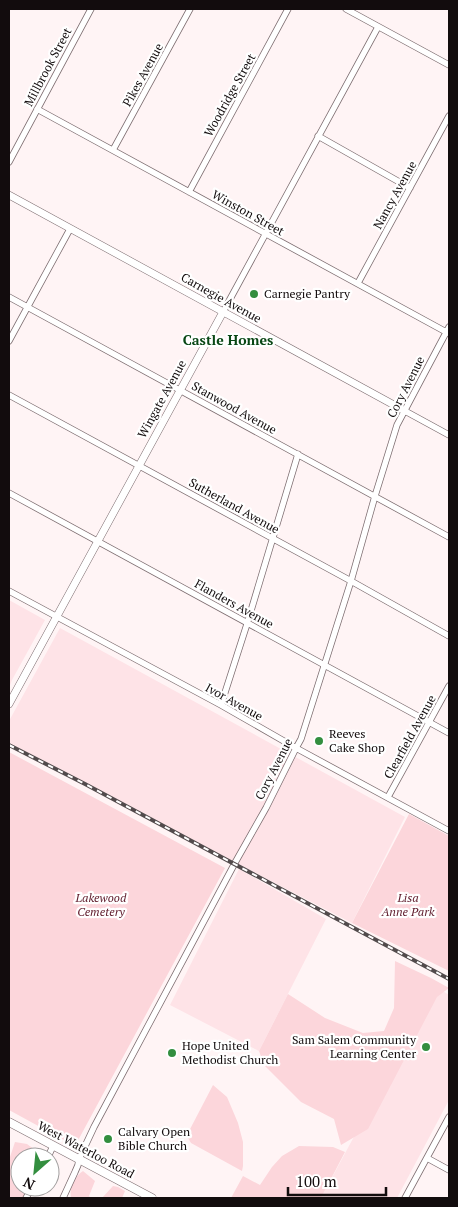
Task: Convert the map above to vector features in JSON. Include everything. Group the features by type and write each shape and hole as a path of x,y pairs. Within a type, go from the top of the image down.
{"main road":[{"name":"West Waterloo Road","path":"9,1122 152,1198"}],"street":[{"name":"Millbrook Street","path":"9,162 92,9"},
{"name":"Pikes Avenue","path":"113,150 190,9"},
{"name":"Woodridge Street","path":"189,192 288,9"},
{"path":"346,9 449,65"},
{"name":"Wingate Avenue","path":"9,704 378,27"},
{"name":"Winston Street","path":"37,109 266,234 448,330"},
{"name":"Nancy Avenue","path":"358,283 449,116"},
{"path":"318,136 410,188"},
{"name":"Carnegie Avenue","path":"9,195 449,435"},
{"path":"9,341 70,229"},
{"name":"Stanwood Avenue","path":"9,296 449,537"},
{"name":"Cory Avenue","path":"62,1198 94,1127 125,1067 266,808 301,739 351,581 397,425 448,330"},
{"name":"Sutherland Avenue","path":"9,395 449,636"},
{"path":"221,705 248,624 298,454"},
{"name":"Flanders Avenue","path":"9,493 449,733"},
{"name":"Ivor Avenue","path":"9,591 449,831"},
{"name":"Clearfield Avenue","path":"388,798 449,686"},
{"path":"405,1198 449,1117"},
{"path":"427,1158 449,1170"}],"shaded area":[{"path":"9,600 45,620 9,688"},
{"path":"60,628 405,817 352,923 9,745 9,721"},
{"path":"239,869 326,919 259,1051 170,1005"},
{"name":"Sam Salem Community Learning Center","path":"435,986 449,995 449,1100 397,1198 321,1198"}],"green space":[{"name":"Lakewood Cemetery","path":"9,752 225,868 75,1146 9,1110"},
{"name":"Lisa Anne Park","path":"409,814 449,836 449,971 352,923"},
{"path":"395,961 449,988 437,997 368,1129 341,1145 334,1119 301,1102 264,1065 259,1051 288,994 325,1018 363,1033 384,1031 394,1008"},
{"path":"213,1085 227,1097 238,1123 243,1142 242,1171 191,1143 188,1138 188,1133"},
{"path":"15,1142 27,1144 31,1147 13,1147"},
{"path":"299,1146 333,1147 345,1152 321,1198 231,1198 243,1176 260,1185 282,1156"},
{"path":"10,1157 10,1197 24,1198 9,1198"},
{"path":"83,1171 95,1181 89,1196 91,1198 71,1198 73,1183"},
{"path":"113,1186 125,1191 122,1198 102,1198"}],"railway":[{"path":"9,745 449,979"}],"place":[{"name":"Carnegie Pantry","path":"254,294"},
{"name":"Reeves Cake Shop","path":"319,741"},
{"name":"Sam Salem Community Learning Center","path":"426,1047"},
{"name":"Hope United Methodist Church","path":"172,1053"},
{"name":"Calvary Open Bible Church","path":"108,1139"}],"district":[{"name":"Castle Homes","path":"228,340"}]}
